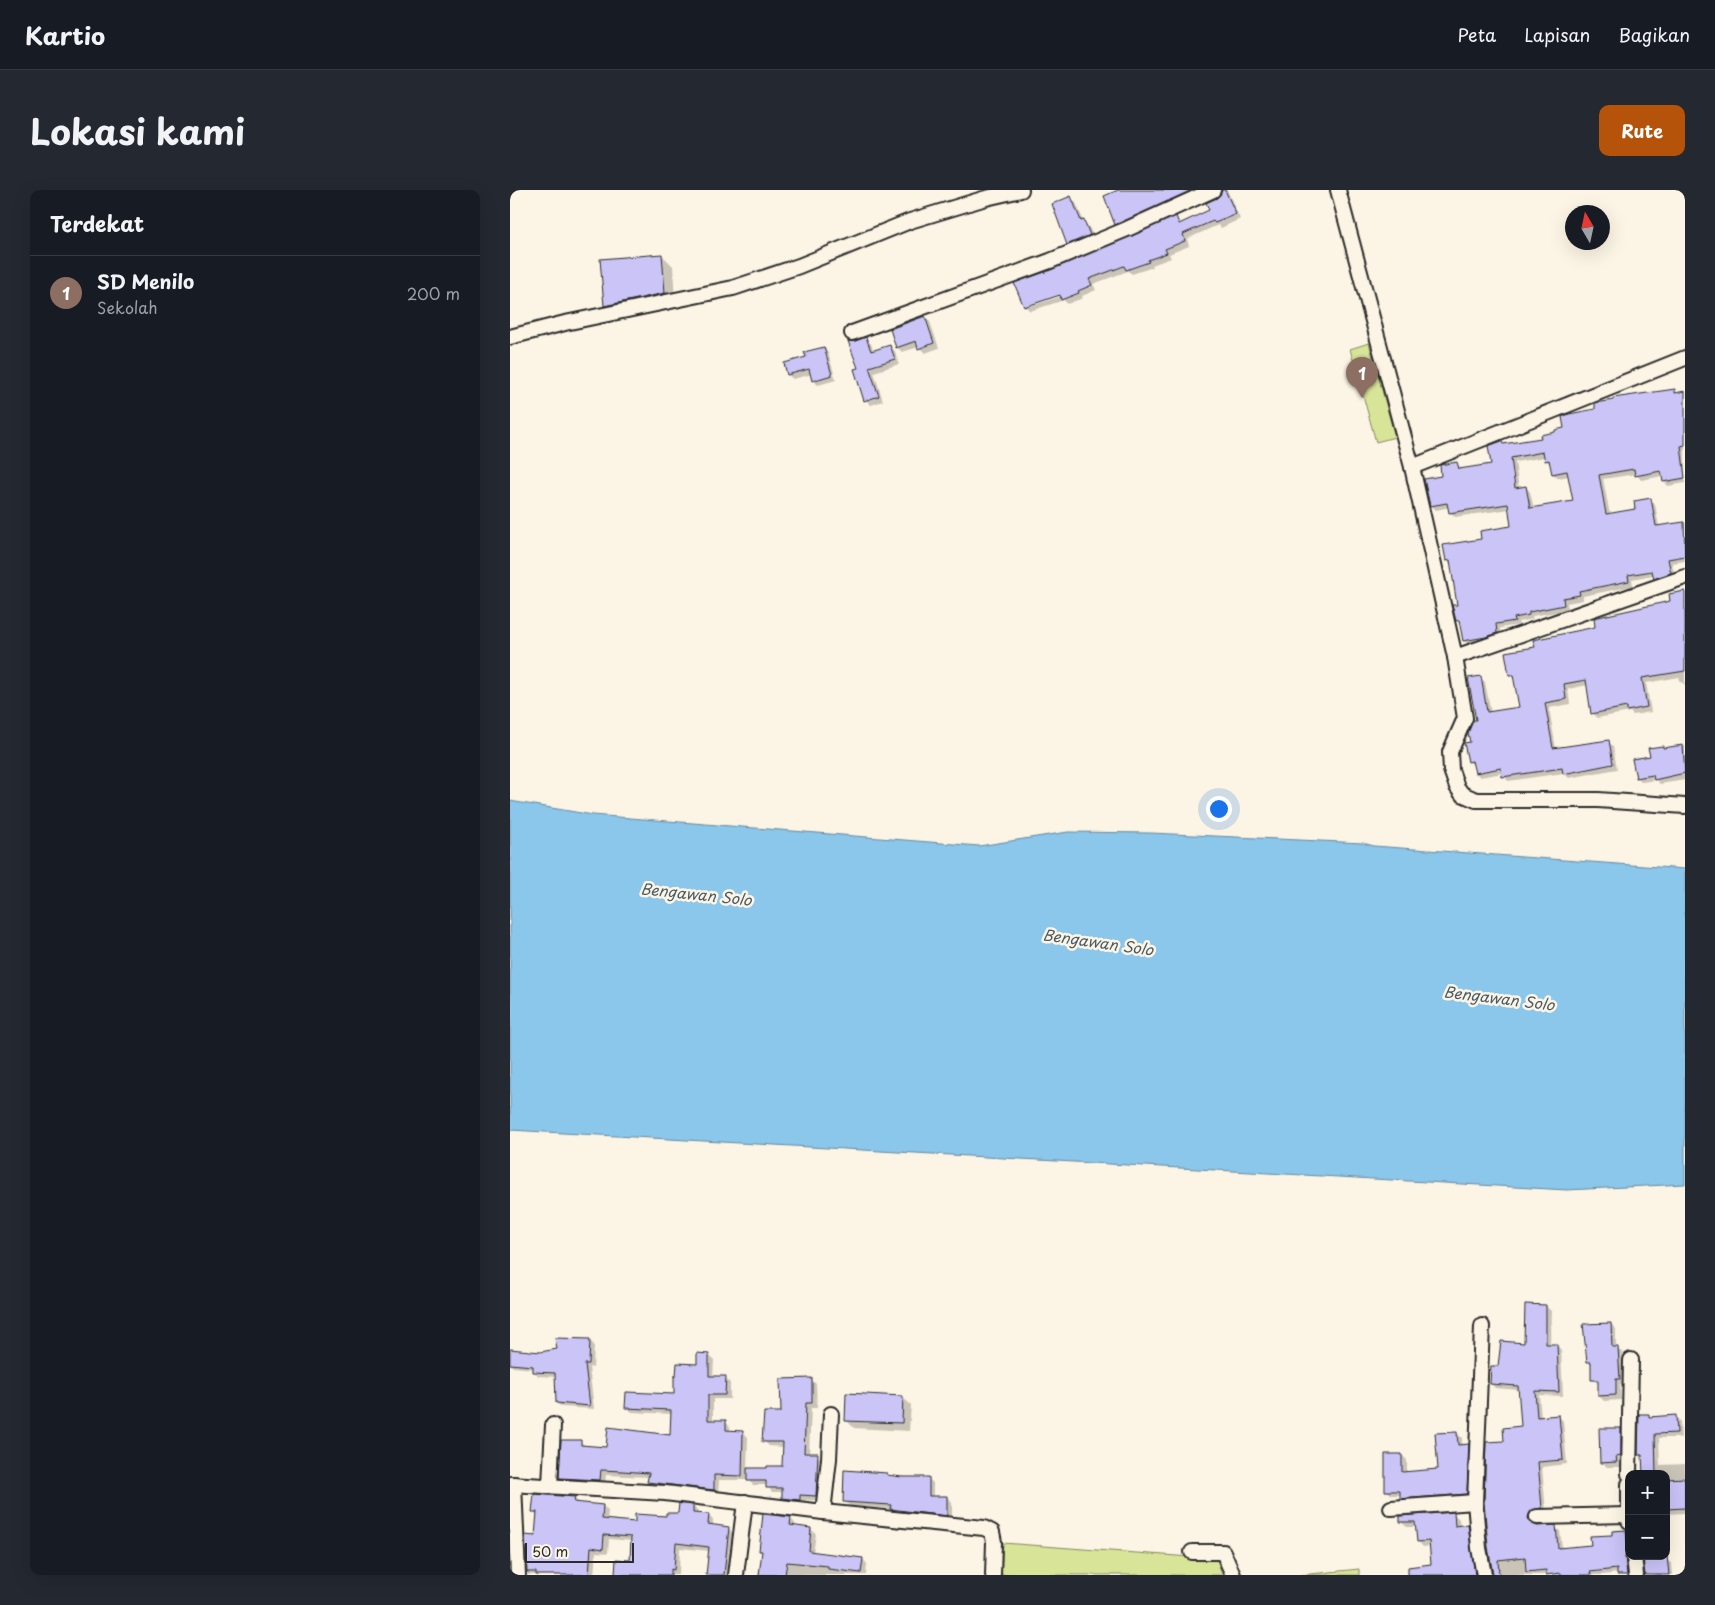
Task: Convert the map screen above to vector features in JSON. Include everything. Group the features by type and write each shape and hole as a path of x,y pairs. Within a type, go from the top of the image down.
{"street":[{"path":"510,337 565,322 733,288 799,266 910,221 986,198 1021,190"},
{"path":"852,332 1050,261 1213,190"},
{"path":"1338,190 1412,467 1455,657 1465,718 1450,752 1451,770 1457,787 1462,794 1476,800 1598,800 1685,806"},
{"path":"1412,467 1685,358"},
{"path":"1455,657 1685,577"},
{"path":"1482,1326 1474,1502 1484,1575"},
{"path":"1629,1470 1631,1360"},
{"path":"823,1512 829,1459 831,1414"},
{"path":"550,1485 553,1425"},
{"path":"518,1575 512,1484 664,1493 823,1512 984,1528 992,1532 994,1542 992,1575"},
{"path":"736,1575 745,1502"},
{"path":"1391,1508 1474,1502"},
{"path":"1538,1517 1625,1518"},
{"path":"1192,1552 1223,1552 1233,1575"},
{"path":"1634,1560 1636,1575"}],"green space":[{"path":"1369,343 1395,437 1376,442 1350,349"},
{"path":"1003,1543 1217,1559 1222,1575 1001,1575"},
{"path":"1359,1569 1359,1575 1300,1575"}],"water":[{"name":"Bengawan Solo","path":"510,801 593,815 979,846 1068,832 1151,833 1363,843 1374,846 1685,869 1685,1184 1567,1190 510,1130"}],"building":[{"path":"1118,190 1190,191 1115,225 1104,196"},
{"path":"1222,190 1225,190 1236,214 1215,223 1213,221 1183,234 1185,241 1165,249 1167,253 1148,260 1149,262 1126,270 1124,266 1089,279 1092,285 1078,291 1079,293 1061,300 1060,295 1024,307 1014,283 1053,269 1176,216 1179,224 1209,210 1206,203 1217,198"},
{"path":"1071,196 1081,221 1084,220 1090,235 1067,245 1052,204"},
{"path":"662,254 665,293 604,306 600,259"},
{"path":"925,316 934,343 918,349 916,341 896,348 890,329"},
{"path":"866,337 871,351 890,345 895,359 869,367 879,396 864,401 854,369 858,368 848,341 855,341"},
{"path":"824,347 832,375 812,381 809,369 787,375 784,363 806,357 804,352"},
{"path":"1675,389 1675,393 1685,391 1685,445 1681,446 1685,478 1663,482 1661,471 1635,476 1634,469 1599,475 1606,514 1635,509 1634,501 1651,498 1656,526 1684,522 1685,556 1668,559 1671,573 1654,579 1652,571 1628,575 1629,581 1579,591 1580,595 1563,598 1564,605 1529,612 1529,615 1514,618 1515,621 1496,624 1497,633 1463,641 1459,620 1456,621 1452,605 1457,605 1450,560 1446,561 1443,545 1481,539 1480,531 1511,526 1508,504 1449,513 1447,503 1430,506 1424,479 1441,476 1440,465 1457,462 1459,469 1491,464 1488,446 1502,441 1503,444 1541,438 1540,435 1564,428 1562,417 1595,409 1595,403 1613,400 1613,398","holes":["1543,452 1545,461 1549,460 1552,474 1567,471 1573,501 1530,508 1526,486 1515,488 1511,458"]},
{"path":"1685,591 1685,671 1642,678 1647,707 1627,711 1627,707 1591,714 1586,680 1564,684 1566,699 1545,703 1553,748 1609,740 1613,764 1563,774 1562,768 1502,777 1501,768 1475,773 1472,761 1468,762 1464,743 1470,742 1468,733 1473,720 1476,720 1468,678 1481,676 1487,712 1519,707 1513,675 1509,675 1505,652 1535,647 1533,640 1595,627 1594,618 1670,601 1669,594"},
{"path":"1683,745 1685,773 1654,780 1653,775 1636,778 1632,759 1650,756 1648,748"},
{"path":"1525,1304 1546,1305 1546,1344 1557,1344 1559,1392 1535,1391 1537,1417 1559,1415 1563,1460 1538,1462 1542,1508 1532,1510 1528,1517 1529,1521 1537,1526 1556,1525 1558,1548 1591,1545 1590,1536 1612,1535 1612,1531 1625,1530 1627,1575 1617,1575 1617,1569 1590,1572 1591,1575 1561,1575 1561,1573 1546,1575 1546,1570 1526,1572 1525,1557 1498,1560 1499,1575 1493,1575 1488,1547 1484,1502 1486,1442 1504,1441 1503,1428 1521,1426 1518,1386 1490,1384 1491,1366 1498,1366 1501,1341 1524,1343"},
{"path":"1611,1323 1612,1347 1618,1347 1620,1379 1616,1379 1616,1395 1598,1396 1598,1380 1591,1380 1591,1362 1587,1362 1583,1324"},
{"path":"555,1338 590,1339 589,1364 585,1364 590,1406 556,1403 555,1373 533,1372 533,1366 510,1364 510,1349 540,1352 557,1349"},
{"path":"697,1353 709,1354 709,1376 726,1376 725,1395 708,1395 708,1420 726,1420 726,1430 743,1431 742,1476 714,1475 714,1490 647,1482 649,1473 601,1470 600,1480 559,1478 561,1440 581,1440 581,1445 606,1447 608,1427 670,1435 671,1410 625,1408 626,1392 674,1394 674,1376 676,1376 677,1363 697,1364"},
{"path":"812,1378 812,1403 806,1403 804,1453 818,1453 816,1496 800,1495 800,1500 782,1498 782,1488 766,1488 766,1481 747,1481 747,1468 782,1466 783,1442 762,1442 764,1412 781,1412 780,1379"},
{"path":"846,1393 903,1396 902,1423 845,1421"},
{"path":"1639,1414 1649,1414 1649,1417 1676,1415 1677,1433 1655,1434 1656,1470 1643,1470 1642,1455 1638,1455"},
{"path":"1599,1428 1621,1428 1621,1455 1616,1456 1617,1462 1600,1463"},
{"path":"1457,1432 1458,1445 1469,1444 1467,1494 1400,1499 1400,1491 1385,1491 1385,1454 1402,1454 1402,1472 1438,1469 1435,1433"},
{"path":"844,1470 887,1473 887,1475 902,1477 929,1477 929,1496 947,1496 947,1516 890,1509 891,1505 843,1502"},
{"path":"1685,1478 1685,1508 1670,1509 1670,1479"},
{"path":"534,1494 575,1497 574,1502 603,1505 602,1519 635,1522 635,1514 666,1516 666,1513 678,1513 679,1503 693,1505 693,1513 709,1514 708,1524 729,1527 724,1575 706,1575 709,1547 676,1543 674,1570 671,1569 671,1575 615,1575 616,1559 630,1560 631,1537 604,1535 603,1549 591,1547 589,1575 536,1575 536,1572 527,1572 525,1535 535,1536 537,1512 532,1512"},
{"path":"1454,1512 1455,1526 1468,1524 1475,1575 1408,1575 1408,1567 1431,1564 1429,1541 1417,1542 1415,1522 1400,1522 1400,1516"},
{"path":"763,1514 791,1517 790,1525 811,1528 809,1551 863,1558 861,1573 828,1569 828,1566 787,1562 785,1575 759,1575 762,1551 759,1551"},
{"path":"1643,1560 1667,1560 1669,1575 1645,1575"}],"place":[{"name":"SD Menilo","path":"1362,398"}]}
